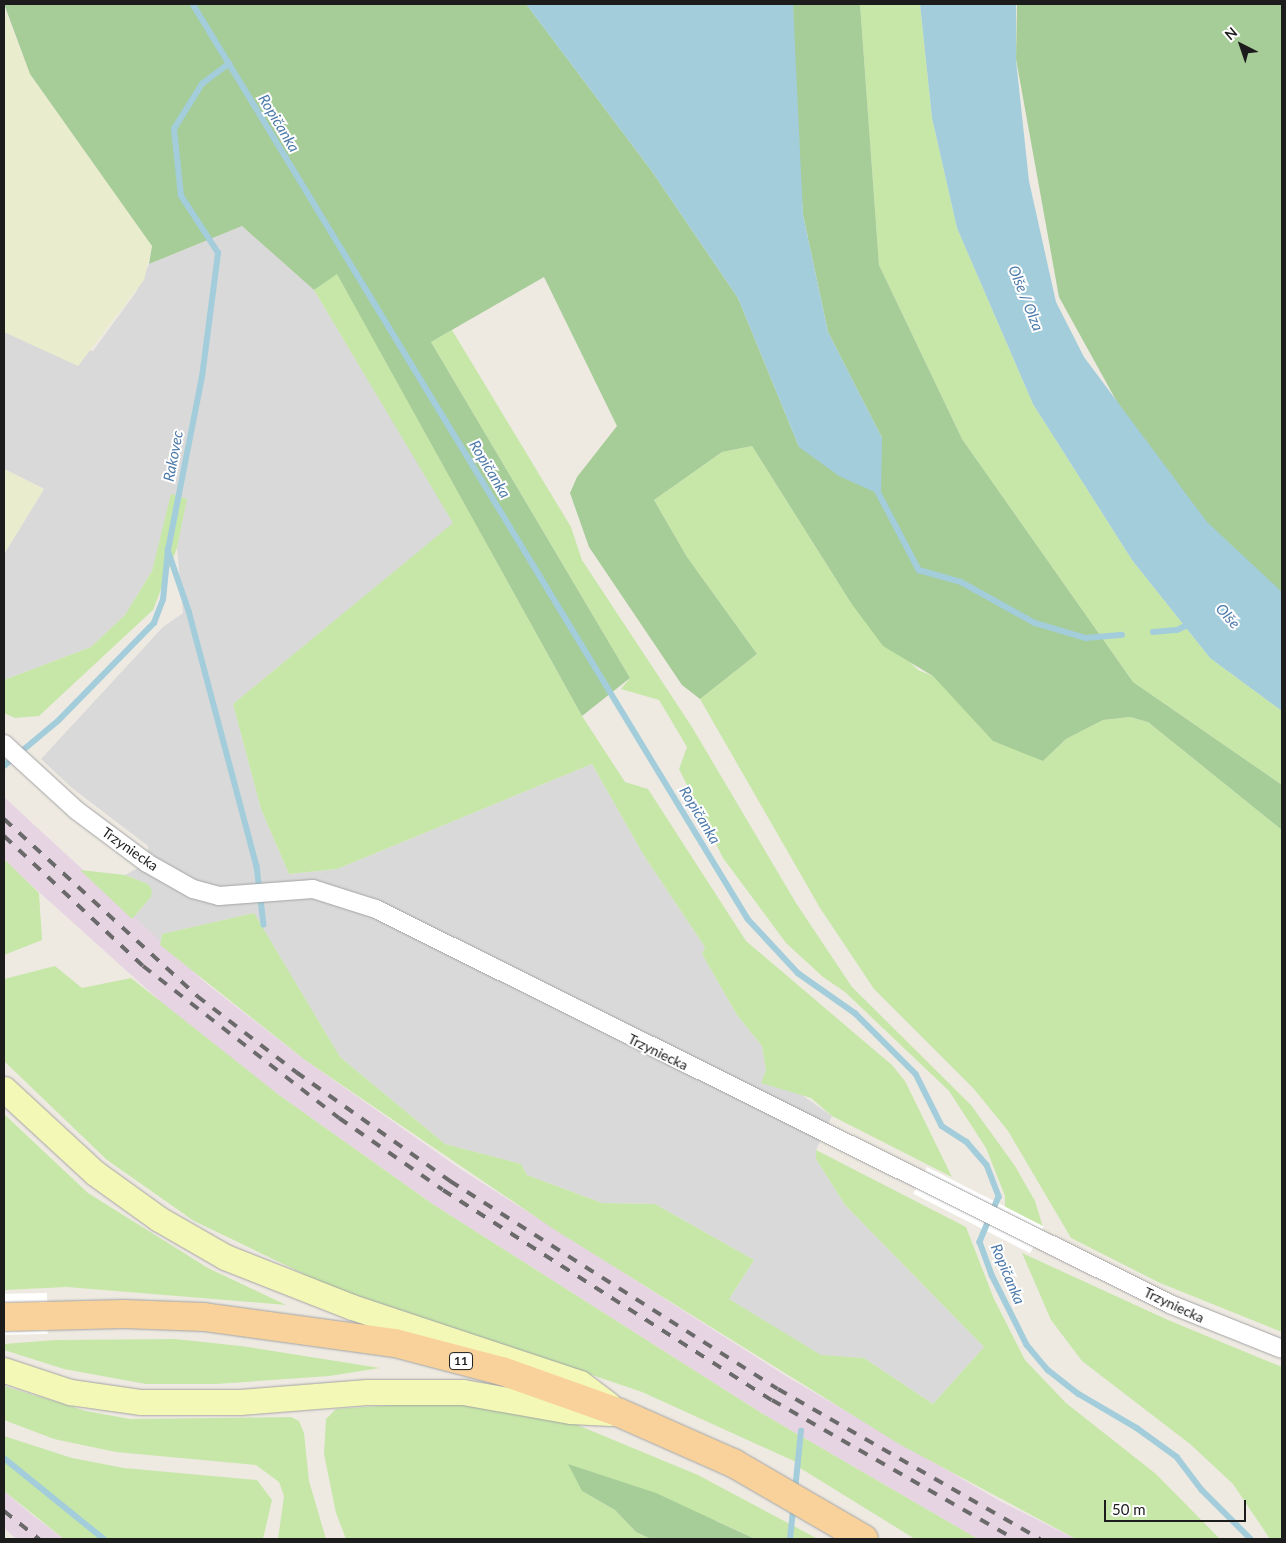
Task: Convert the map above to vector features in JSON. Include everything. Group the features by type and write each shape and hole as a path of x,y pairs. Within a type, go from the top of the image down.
{"main road":[{"path":"4,1089 95,1173 159,1219 225,1257 352,1307 580,1383 620,1413"},
{"name":"11","path":"4,1317 48,1314 204,1318 395,1343 502,1371 620,1413 733,1463 864,1539"},
{"path":"4,1370 70,1392 141,1402 240,1402 367,1392 463,1392 571,1412 620,1413"}],"street":[{"name":"Trzyniecka","path":"5,745 28,768 147,863 193,888 219,896 249,896 274,891 313,889 376,909 921,1182 1172,1305 1282,1349"}],"shaded area":[{"path":"242,226 314,290 454,523 233,704 261,809 289,874 337,869 592,764 643,854 705,947 702,954 737,1015 762,1046 766,1070 832,1116 816,1150 816,1159 845,1205 984,1347 933,1404 864,1358 821,1356 729,1299 754,1260 655,1204 602,1203 527,1175 521,1164 445,1144 340,1057 254,913 162,934 160,945 132,919 151,897 148,884 125,875 147,863 148,846 72,788 41,759 163,627 183,613 177,548 186,499 161,538 152,571 125,615 91,647 4,680 4,554 44,489 4,469 4,332 93,351 136,292 149,264"},
{"path":"4,797 207,984 305,1060 459,1168 786,1376 1000,1501 1076,1539 978,1539 763,1414 434,1205 279,1095 179,1018 19,874 4,859"},
{"path":"4,1491 64,1539 17,1539 13,1536 4,1528"}],"green space":[{"path":"4,4 526,4 651,170 738,298 799,447 882,438 828,332 803,215 795,95 793,4 860,4 879,265 962,439 1133,682 1282,785 1282,830 1148,722 1130,717 1103,720 1066,739 1043,761 993,741 933,676 883,646 851,603 752,446 722,452 654,500 687,557 757,654 700,699 682,685 589,547 570,493 577,477 617,426 544,277 431,342 630,678 582,716 337,274 314,290 242,226 149,264 152,246 30,74"},
{"path":"860,4 920,4 932,118 957,228 1033,404 1132,560 1210,658 1282,711 1282,785 1133,682 962,439 879,265"},
{"path":"1017,4 1282,4 1282,596 1190,534 1059,297 1016,59"},
{"path":"4,8 30,74 152,246 144,280 78,366 4,332"},
{"path":"337,273 582,716 625,782 648,789 746,941 892,1065 905,1081 952,1177 832,1116 811,1098 761,1083 766,1070 762,1046 737,1015 702,954 705,947 643,854 592,764 337,869 289,874 261,809 233,704 453,523 314,290"},
{"path":"452,330 571,527 582,560 692,727 796,903 852,987 971,1105 1015,1166 1035,1201 1043,1227 1005,1207 1005,1196 986,1148 949,1091 845,992 823,977 786,943 723,858 679,769 687,747 659,700 621,689 630,678 431,342"},
{"path":"752,446 851,603 918,670 933,676 960,700 1043,761 1066,739 1103,720 1130,717 1148,722 1282,830 1282,1332 1160,1283 1071,1238 1008,1131 974,1089 874,989 820,908 700,699 757,654 687,557 654,500 722,452"},
{"path":"4,469 44,489 4,554"},
{"path":"171,494 187,499 177,548 153,610 39,716 15,718 4,713 4,680 91,647 125,615 152,571"},
{"path":"4,859 39,893 42,940 4,955"},
{"path":"80,870 125,875 148,884 152,890 151,897 132,919"},
{"path":"254,913 340,1057 445,1144 521,1164 527,1175 602,1203 655,1204 754,1260 729,1299 821,1355 864,1358 933,1404 984,1347 845,1205 816,1159 816,1150 966,1227 994,1299 1025,1360 1066,1403 1156,1474 1220,1539 1076,1539 899,1444 555,1230 305,1060 160,945 162,934"},
{"path":"55,966 82,988 131,978 279,1095 434,1205 763,1414 978,1539 915,1539 800,1468 794,1461 642,1392 329,1286 194,1221 107,1160 4,1061 4,979"},
{"path":"4,1114 88,1193 208,1268 286,1305 67,1287 4,1290"},
{"path":"1022,1253 1168,1320 1282,1367 1282,1539 1270,1539 1233,1484 1190,1444 1082,1361 1051,1320"},
{"path":"175,1339 241,1346 380,1368 329,1376 216,1384 146,1384 64,1369 4,1350 4,1344 56,1340"},
{"path":"4,1386 86,1411 130,1419 291,1417 299,1421 304,1433 309,1481 326,1539 278,1539 284,1496 279,1482 256,1465 116,1452 54,1439 4,1420"},
{"path":"436,1402 534,1414 575,1424 698,1475 818,1539 755,1539 717,1521 582,1491 615,1510 636,1532 651,1539 346,1539 336,1513 324,1454 326,1419 336,1409"},
{"path":"4,1436 72,1458 124,1468 257,1480 272,1500 263,1539 64,1539 4,1491"},
{"path":"568,1464 656,1493 755,1539 651,1539 636,1532 615,1510 582,1491"}],"water":[{"path":"526,4 793,4 803,215 828,332 882,438 881,495 839,476 799,447 738,298 651,170"},
{"path":"920,4 1016,4 1016,60 1029,181 1056,302 1084,357 1207,522 1282,592 1282,711 1210,658 1132,560 1033,404 957,228 932,118"}],"pier":[{"path":"927,1167 1044,1226 1030,1253 913,1194"},
{"path":"47,1293 48,1334 5,1335 4,1294"}],"waterway":[{"name":"Ropičanka","path":"193,4 748,919 798,973 855,1013 916,1074 942,1126 967,1142 987,1165 999,1197 980,1242 992,1275 1027,1345 1048,1370 1079,1394 1137,1428 1177,1457 1202,1490 1251,1539"},
{"name":"Rakovec","path":"4,766 58,721 154,623 163,600 168,550 202,377 218,253 181,196 174,129 202,84 229,64"},
{"path":"876,488 919,570 961,582 1035,623 1086,638 1122,635"},
{"path":"168,550 189,611 257,866 264,925"},
{"path":"1153,632 1177,630 1192,623"},
{"path":"795,1491 801,1431"},
{"path":"4,1458 104,1539"},
{"path":"790,1539 793,1508"}],"railway":[{"path":"4,819 197,996 296,1072 450,1181 778,1389 1040,1539"},
{"path":"4,836 143,966 339,1118 443,1190 772,1400 1015,1539"},
{"path":"4,1511 39,1539"}],"water label":[{"name":"Olše / Olza","path":"1026,298"},
{"name":"Olše","path":"1228,616"}]}
